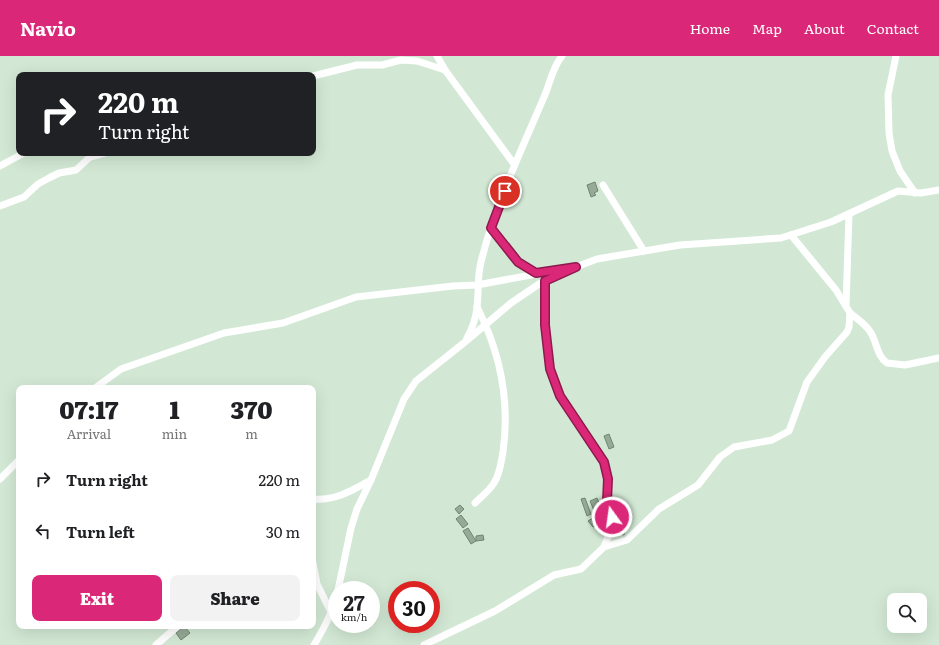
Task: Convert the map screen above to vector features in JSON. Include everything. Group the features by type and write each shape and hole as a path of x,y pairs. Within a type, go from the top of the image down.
{"street":[{"path":"437,56 445,70 514,164"},
{"path":"466,342 477,307 477,285 480,263 491,228 514,164 544,96 556,63 562,56"},
{"path":"896,56 888,95 892,150 900,171 915,193"},
{"path":"316,75 356,65 382,65 401,60 417,61 445,70"},
{"path":"0,166 18,156"},
{"path":"0,206 24,197 38,184 59,173 76,170 90,157 94,156"},
{"path":"603,185 644,251"},
{"path":"339,581 357,508 371,480 404,399 410,389 416,381 466,342 512,303 545,281 576,267 598,260 644,251 680,246 781,238 806,231 849,214 898,191 915,193 939,190"},
{"path":"604,547 627,540 659,510 691,491 701,482 720,457 728,450 739,445 772,440 789,431 806,382 847,332 849,327 849,214"},
{"path":"491,228 518,262 536,273"},
{"path":"791,235 830,281 848,310 870,332 883,360 887,363 905,365 939,358"},
{"path":"98,385 121,368 224,333 283,323 356,297 477,285 536,273 576,267"},
{"path":"424,645 495,611 554,575 581,569 604,547 610,534 612,519 607,501 608,479 602,458 560,396 550,369 545,325 545,281"},
{"path":"475,503 494,483 500,470 506,428 504,386 486,324 477,307"},
{"path":"0,479 16,463"},
{"path":"316,499 321,500 336,497 347,493 371,480"},
{"path":"316,579 317,584 328,606"},
{"path":"314,645 328,619"},
{"path":"156,645 175,629"}],"building":[{"path":"595,182 598,191 594,193 596,195 591,197 587,185"},
{"path":"609,434 614,447 609,449 604,436"},
{"path":"585,498 591,514 587,516 581,499"},
{"path":"597,498 602,510 595,513 590,501"},
{"path":"460,505 464,509 459,514 455,509"},
{"path":"603,511 608,523 602,525 597,514"},
{"path":"461,515 468,524 463,528 456,519"},
{"path":"593,518 597,525 593,527 588,521"},
{"path":"614,525 626,528 624,535 613,532"},
{"path":"468,528 476,541 471,544 463,531"},
{"path":"483,535 484,540 476,541 476,536"},
{"path":"181,629 187,629 190,633 181,640 176,633"}],"route":[{"path":"505,191 491,228 518,262 536,273 576,267 545,281 545,325 550,369 560,396 604,462 608,479 607,501 612,517"}]}
